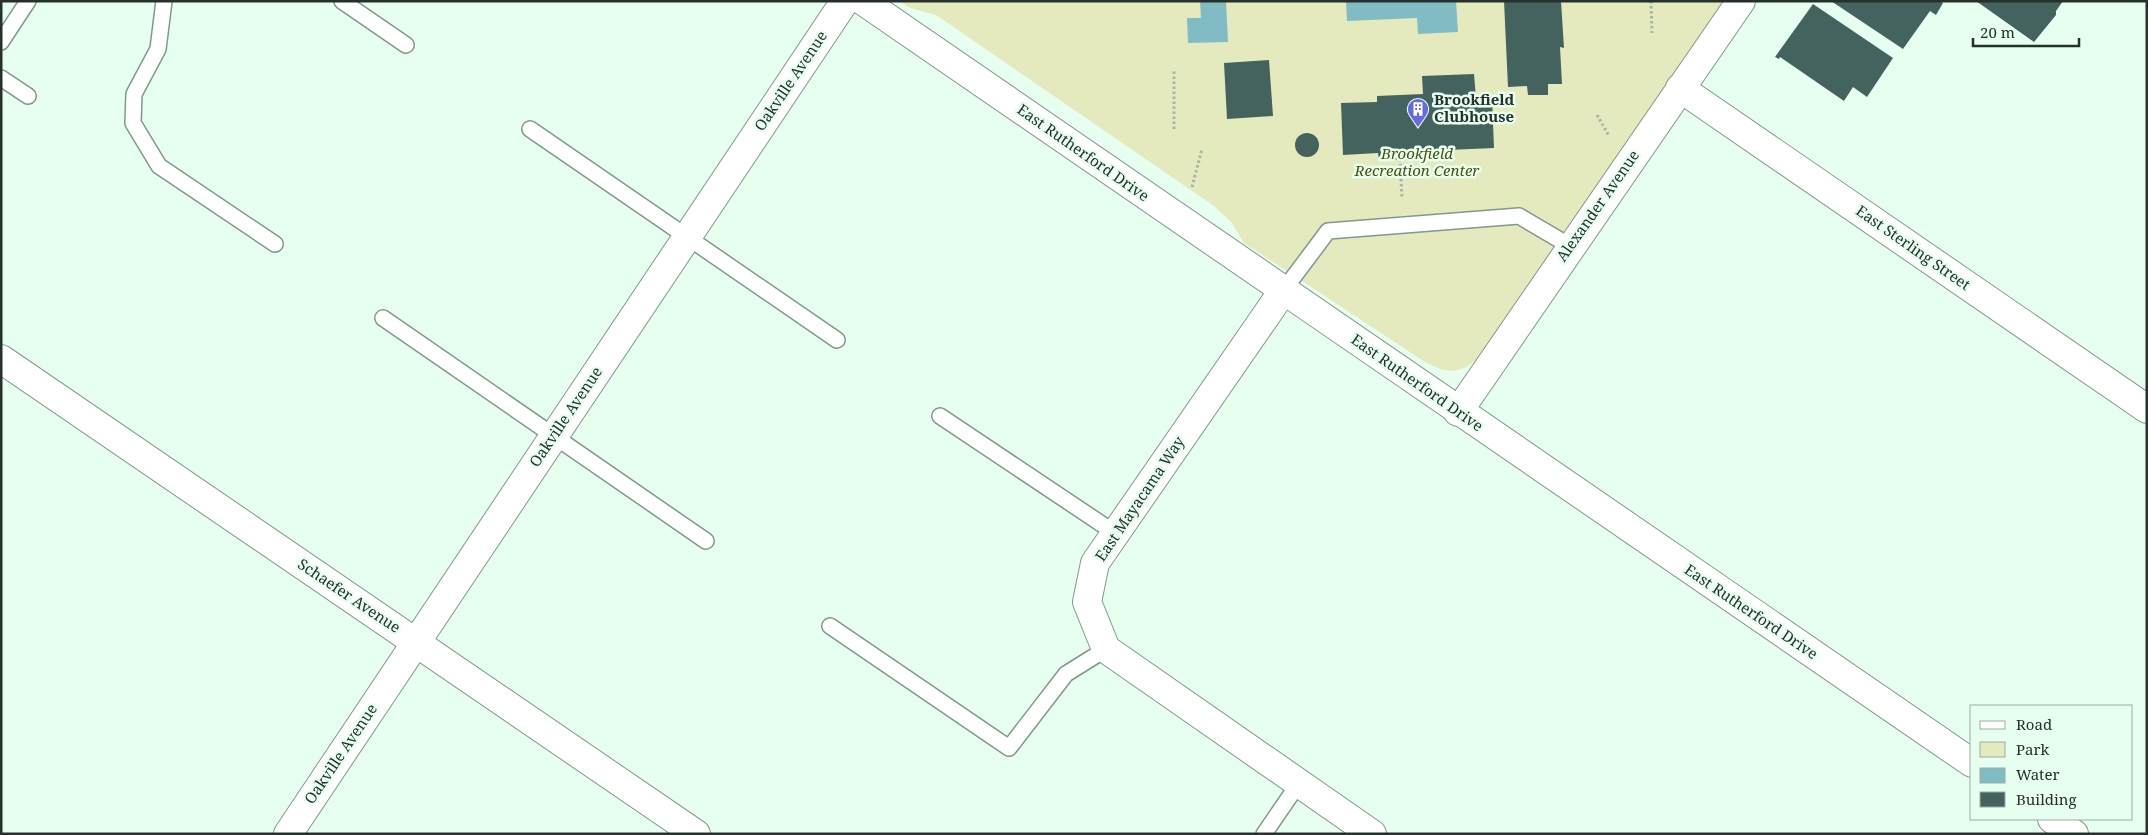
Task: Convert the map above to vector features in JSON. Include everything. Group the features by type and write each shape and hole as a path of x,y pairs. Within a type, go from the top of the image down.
{"street":[{"name":"Oakville Avenue","path":"288,834 686,236 845,1"},
{"name":"East Rutherford Drive","path":"863,1 1970,763"},
{"name":"Alexander Avenue","path":"1458,412 1570,246 1741,1"},
{"name":"East Sterling Street","path":"1680,88 2147,409"},
{"name":"East Mayacama Way","path":"1106,649 1087,602 1095,563 1283,291"},
{"name":"Schaefer Avenue","path":"1,359 696,834"},
{"path":"1106,649 1372,834"},
{"path":"2053,820 2074,834"}],"lane":[{"path":"1,42 28,1"},
{"path":"164,1 158,49 134,94 133,123 159,166 275,244"},
{"path":"342,1 406,45"},
{"path":"1,78 28,96"},
{"path":"530,128 837,340"},
{"path":"1283,291 1328,232 1519,216 1570,246"},
{"path":"383,318 706,541"},
{"path":"940,416 1115,533"},
{"path":"830,626 1009,748 1066,674 1106,649"},
{"path":"1264,834 1299,783"}],"path":[{"path":"1650,1 1652,33"},
{"path":"1174,70 1174,129"},
{"path":"1400,160 1404,226"}],"green space":[{"name":"Brookfield Recreation Center","path":"899,1 1725,1 1485,351 1465,368 1450,371 1434,367 1425,362 1244,243 1232,223 1214,206 936,15 910,8"}],"water":[{"path":"1200,1 1226,1 1228,42 1188,43 1187,18 1201,18"},
{"path":"1346,1 1456,1 1458,32 1418,34 1417,18 1347,21"}],"building":[{"name":"Brookfield Clubhouse","path":"1504,1 1561,1 1564,48 1560,47 1562,84 1548,84 1548,95 1528,95 1527,86 1508,87"},
{"path":"1831,1 1940,1 1943,3 1936,15 1930,11 1903,49"},
{"path":"1976,1 2063,1 2056,11 2056,15 2034,42"},
{"path":"1813,4 1893,58 1867,97 1853,87 1844,101 1780,57 1779,59 1775,57"},
{"path":"1269,60 1273,116 1227,119 1224,63"},
{"name":"Brookfield Clubhouse","path":"1474,74 1476,98 1492,98 1494,148 1424,151 1424,159 1379,160 1378,153 1343,155 1341,103 1377,102 1377,96 1423,94 1422,76"},
{"path":"1307,133 1315,137 1319,145 1315,153 1307,157 1299,153 1295,145 1299,137"}],"place":[{"name":"Brookfield Clubhouse","path":"1418,128"}]}
